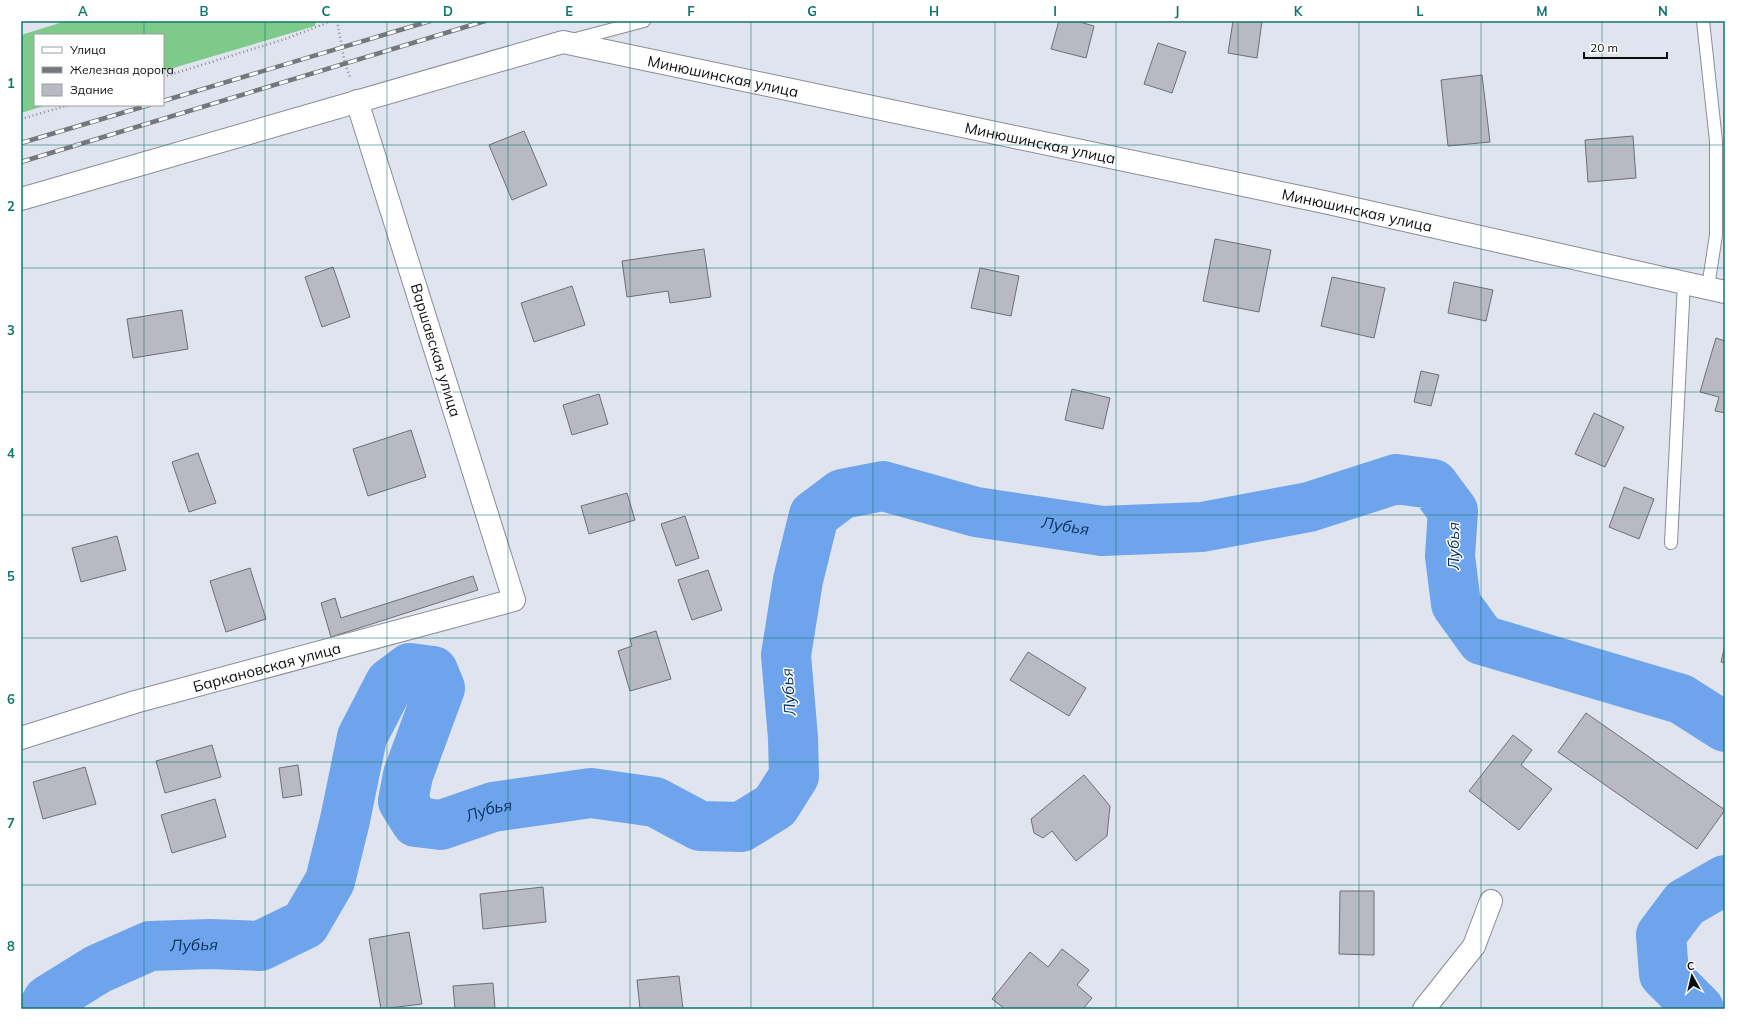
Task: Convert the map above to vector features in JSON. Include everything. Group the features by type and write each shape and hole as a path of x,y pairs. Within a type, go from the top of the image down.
{"street":[{"name":"Минюшинская улица","path":"21,199 357,100 563,42 1324,202 1716,290"},
{"name":"Варшавская улица","path":"357,100 514,600"},
{"name":"Баркановская улица","path":"21,738 135,702 514,600"},
{"path":"1424,1009 1474,946 1491,901"}],"lane":[{"path":"563,42 644,21"},
{"path":"1703,21 1716,141 1716,290"},
{"path":"1671,543 1684,282"}],"path":[{"path":"164,77 285,39 332,21"},
{"path":"337,21 345,64 357,100"},
{"path":"21,119 66,106"}],"green space":[{"path":"66,21 316,21 315,26 164,71 164,34 34,34 34,106 44,106 21,113 21,35"}],"building":[{"path":"1059,21 1076,21 1094,26 1086,58 1051,49"},
{"path":"1233,21 1262,21 1257,58 1228,53"},
{"path":"1158,43 1186,52 1172,93 1144,84"},
{"path":"1482,75 1490,142 1448,146 1441,80"},
{"path":"524,131 547,185 512,200 489,145"},
{"path":"1633,136 1636,178 1588,182 1585,140"},
{"path":"1215,239 1271,250 1259,312 1203,301"},
{"path":"704,249 711,297 670,303 668,291 627,297 622,261"},
{"path":"333,267 350,317 322,327 305,277"},
{"path":"980,268 1019,276 1011,316 971,308"},
{"path":"1332,277 1385,288 1374,338 1321,326"},
{"path":"1454,282 1493,290 1486,321 1448,313"},
{"path":"572,286 585,325 534,342 521,303"},
{"path":"182,310 188,349 133,358 127,319"},
{"path":"1716,338 1725,341 1725,413 1715,411 1719,397 1700,392"},
{"path":"1421,371 1439,375 1431,406 1414,402"},
{"path":"1072,389 1110,398 1103,429 1065,420"},
{"path":"599,394 608,424 572,435 563,405"},
{"path":"1594,413 1624,427 1605,467 1575,454"},
{"path":"411,430 426,477 368,496 353,449"},
{"path":"198,453 216,503 189,512 172,462"},
{"path":"1624,487 1654,499 1639,539 1609,527"},
{"path":"627,493 635,520 589,534 581,506"},
{"path":"685,516 699,558 676,566 661,524"},
{"path":"117,536 126,570 81,582 72,548"},
{"path":"250,568 266,619 226,632 210,581"},
{"path":"708,570 722,610 692,620 678,580"},
{"path":"473,576 478,590 331,637 321,603 335,598 341,618"},
{"path":"656,631 671,679 630,691 618,651 632,646 630,639"},
{"path":"1725,645 1725,663 1721,662"},
{"path":"1028,652 1086,688 1069,716 1010,680"},
{"path":"1586,713 1725,810 1697,849 1558,752"},
{"path":"1513,735 1532,750 1521,765 1552,789 1519,830 1469,791"},
{"path":"212,745 221,777 165,793 156,761"},
{"path":"298,765 302,795 283,798 279,768"},
{"path":"85,767 96,804 43,819 33,782"},
{"path":"1084,775 1110,806 1107,836 1076,861 1052,831 1043,838 1034,833 1031,819"},
{"path":"215,799 226,837 172,853 161,815"},
{"path":"543,887 546,922 483,929 480,894"},
{"path":"1340,891 1374,891 1374,955 1339,954"},
{"path":"409,932 422,1004 381,1009 369,939"},
{"path":"1062,949 1089,970 1077,985 1092,998 1083,1009 1005,1009 992,999 1030,952 1048,967"},
{"path":"679,976 683,1009 640,1009 637,980"},
{"path":"493,983 495,1009 455,1009 453,986"}],"waterway":[{"name":"Лубья","path":"43,1009 48,1000 98,969 150,946 210,944 260,946 305,924 330,881 345,820 362,737 390,683 410,668 433,671 440,688 408,775 403,801 416,822 441,825 493,807 591,793 655,802 700,826 741,827 775,806 794,776 793,738 786,655 798,580 814,515 842,494 883,486 976,512 1102,531 1202,527 1309,507 1396,479 1433,484 1453,511 1450,556 1456,604 1482,640 1681,699 1725,727"},
{"name":"Лубья","path":"1699,1009 1664,974 1661,935 1685,903 1725,880"}],"railway":[{"path":"164,101 430,21"},
{"path":"21,162 485,21"},
{"path":"21,143 146,106"}]}
